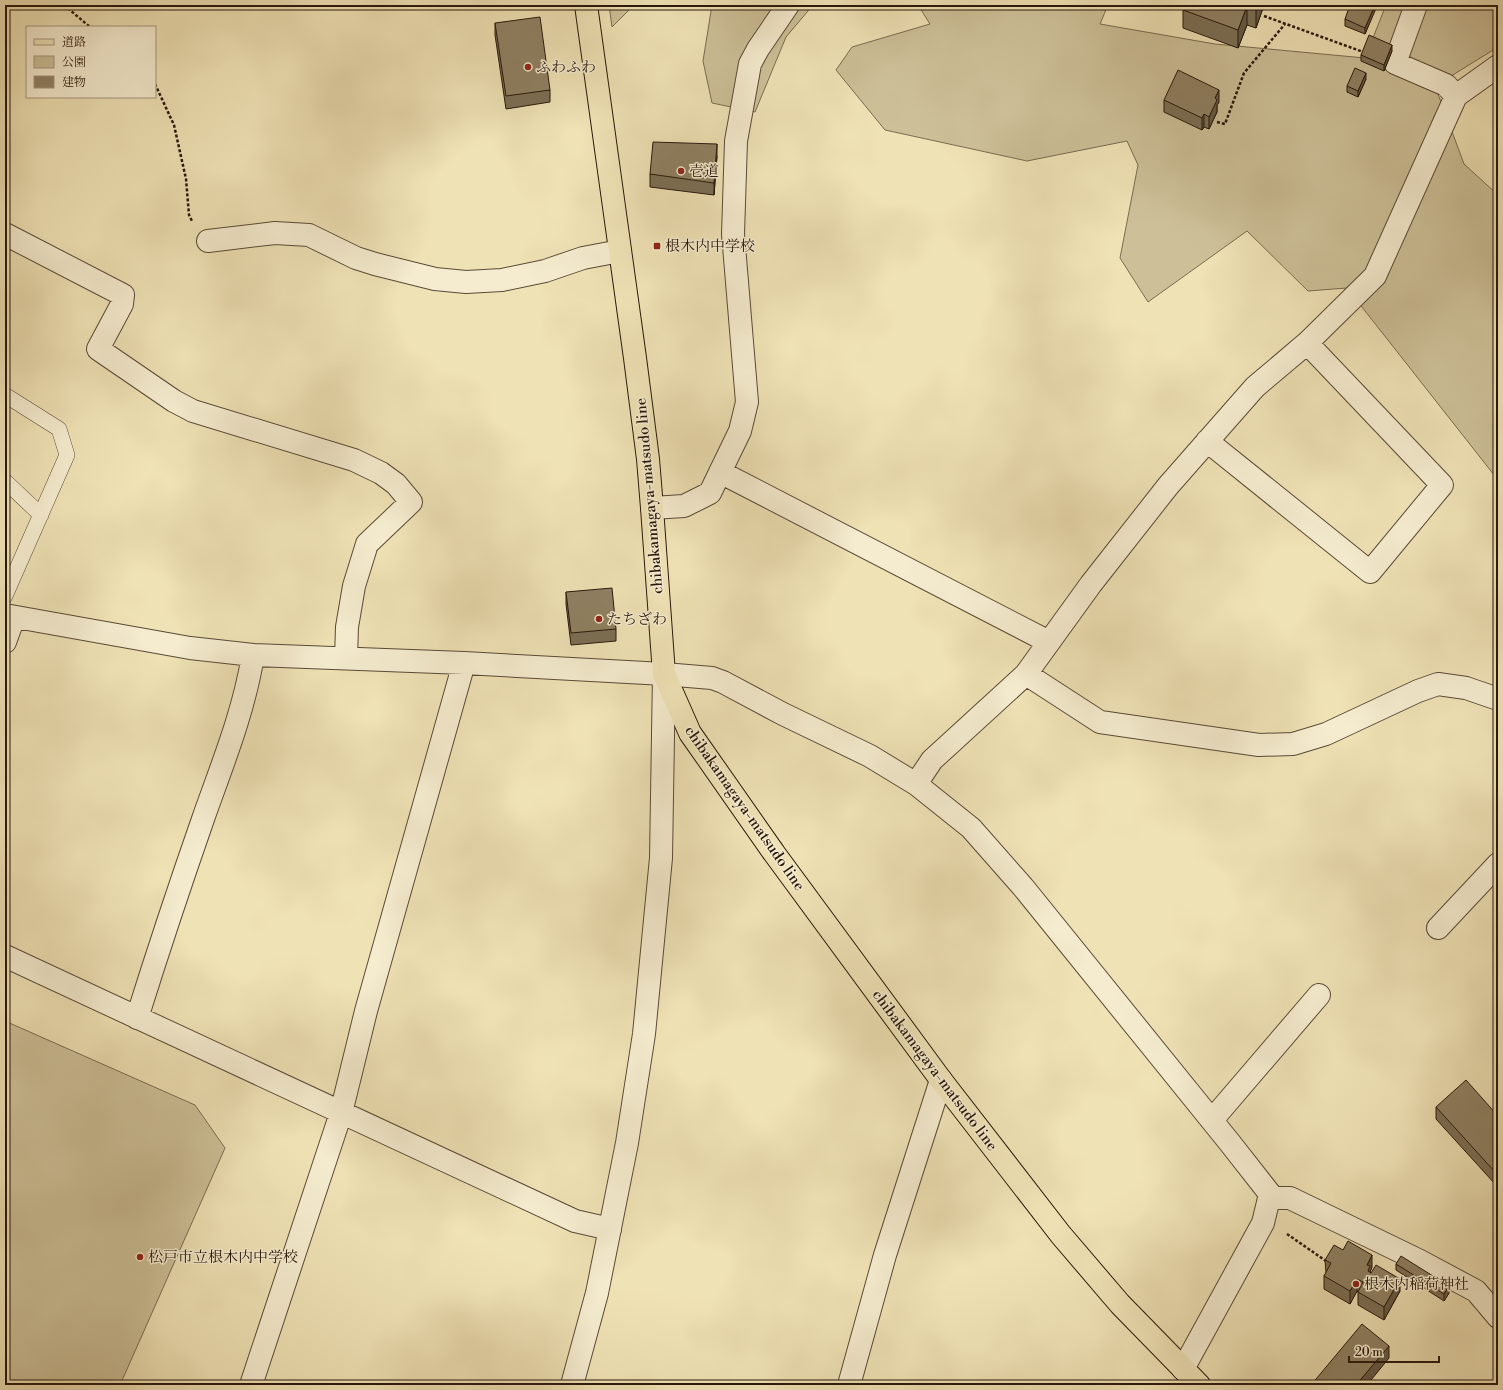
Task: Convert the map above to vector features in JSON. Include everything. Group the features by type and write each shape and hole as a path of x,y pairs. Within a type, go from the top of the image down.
{"main road":[{"name":"chibakamagaya-matsudo line","path":"586,5 636,366 652,508 664,674 690,733 774,853 941,1080 1061,1235 1120,1304 1199,1385"}],"street":[{"path":"652,508 684,506 710,493 740,431 747,402 733,234 736,141 750,64 758,49 788,5"},
{"path":"1416,5 1395,63 1446,84 1456,96"},
{"path":"916,784 932,760 1026,674 1091,584 1168,486 1255,386 1307,343 1375,276 1456,96 1498,66"},
{"path":"208,241 275,233 309,235 356,258 375,264 434,279 466,282 502,280 545,271 583,258 620,251"},
{"path":"5,234 123,295 122,304 98,349 174,401 194,411 228,423 354,460 396,484 411,502 367,544 354,586 347,628 346,658"},
{"path":"1207,441 1370,572 1442,485 1307,343"},
{"path":"720,472 1049,642"},
{"path":"5,642 10,616 190,648 253,654 464,663 712,678 723,682 783,714 870,756 916,784 970,828 1023,887 1270,1194 1266,1208 1243,1261 1183,1369"},
{"path":"137,1018 172,910 240,714 253,654"},
{"path":"251,1385 341,1112 366,1011 464,663"},
{"path":"572,1385 597,1293 632,1112 644,1034 662,858 664,674"},
{"path":"1026,674 1100,722 1259,745 1294,744 1331,732 1418,691 1438,684 1466,688 1498,699"},
{"path":"1438,928 1498,864"},
{"path":"5,956 575,1221 610,1229"},
{"path":"1212,1120 1319,995"},
{"path":"849,1385 885,1255 941,1080"},
{"path":"1266,1208 1290,1198 1420,1261 1476,1292 1498,1317"}],"lane":[{"path":"5,395 59,429 67,455 5,596"},
{"path":"5,481 41,515"}],"path":[{"path":"64,5 89,26"},
{"path":"1264,16 1395,63"},
{"path":"1217,122 1225,124 1244,74 1285,24"},
{"path":"156,86 174,125 186,179 189,215 196,233 208,241"},
{"path":"1266,1208 1326,1262"}],"green space":[{"path":"609,5 634,5 612,27"},
{"path":"712,5 813,5 786,37 755,112 712,103 703,61"},
{"path":"918,5 1108,5 1100,24 1215,44 1365,58 1386,5 1498,5 1498,47 1435,86 1464,164 1498,195 1498,480 1347,288 1308,291 1247,231 1148,302 1120,258 1138,165 1127,141 1027,161 885,130 836,70 852,47 930,24"},
{"path":"5,1021 195,1105 225,1148 120,1385 5,1385"}],"building":[{"path":"1185,5 1258,5 1256,10 1247,6 1238,30 1183,10"},
{"path":"1350,5 1375,5 1365,28 1345,19"},
{"path":"540,17 550,90 506,96 495,23"},
{"path":"1369,35 1392,45 1384,65 1361,55"},
{"path":"1355,68 1366,73 1358,91 1347,86"},
{"path":"1178,70 1219,90 1215,98 1217,100 1209,117 1204,114 1202,118 1164,100"},
{"path":"653,142 717,144 714,183 650,174"},
{"path":"612,588 616,629 571,633 566,592"},
{"path":"1466,1080 1498,1116 1498,1169 1495,1172 1436,1107"},
{"path":"1348,1241 1372,1255 1367,1265 1370,1266 1368,1271 1371,1273 1376,1265 1400,1279 1384,1307 1358,1292 1363,1282 1357,1279 1350,1291 1324,1276 1331,1263 1325,1260 1334,1245 1343,1250"},
{"path":"1401,1256 1449,1286 1444,1294 1396,1264"},
{"path":"1362,1324 1389,1346 1356,1385 1311,1385"}],"place":[{"name":"ふわふわ","path":"528,67"},
{"name":"壱道","path":"681,171"},
{"name":"根木内中学校","path":"657,246"},
{"name":"たちざわ","path":"599,619"},
{"name":"松戸市立根木内中学校","path":"140,1257"},
{"name":"根木内稲荷神社","path":"1356,1284"}]}
